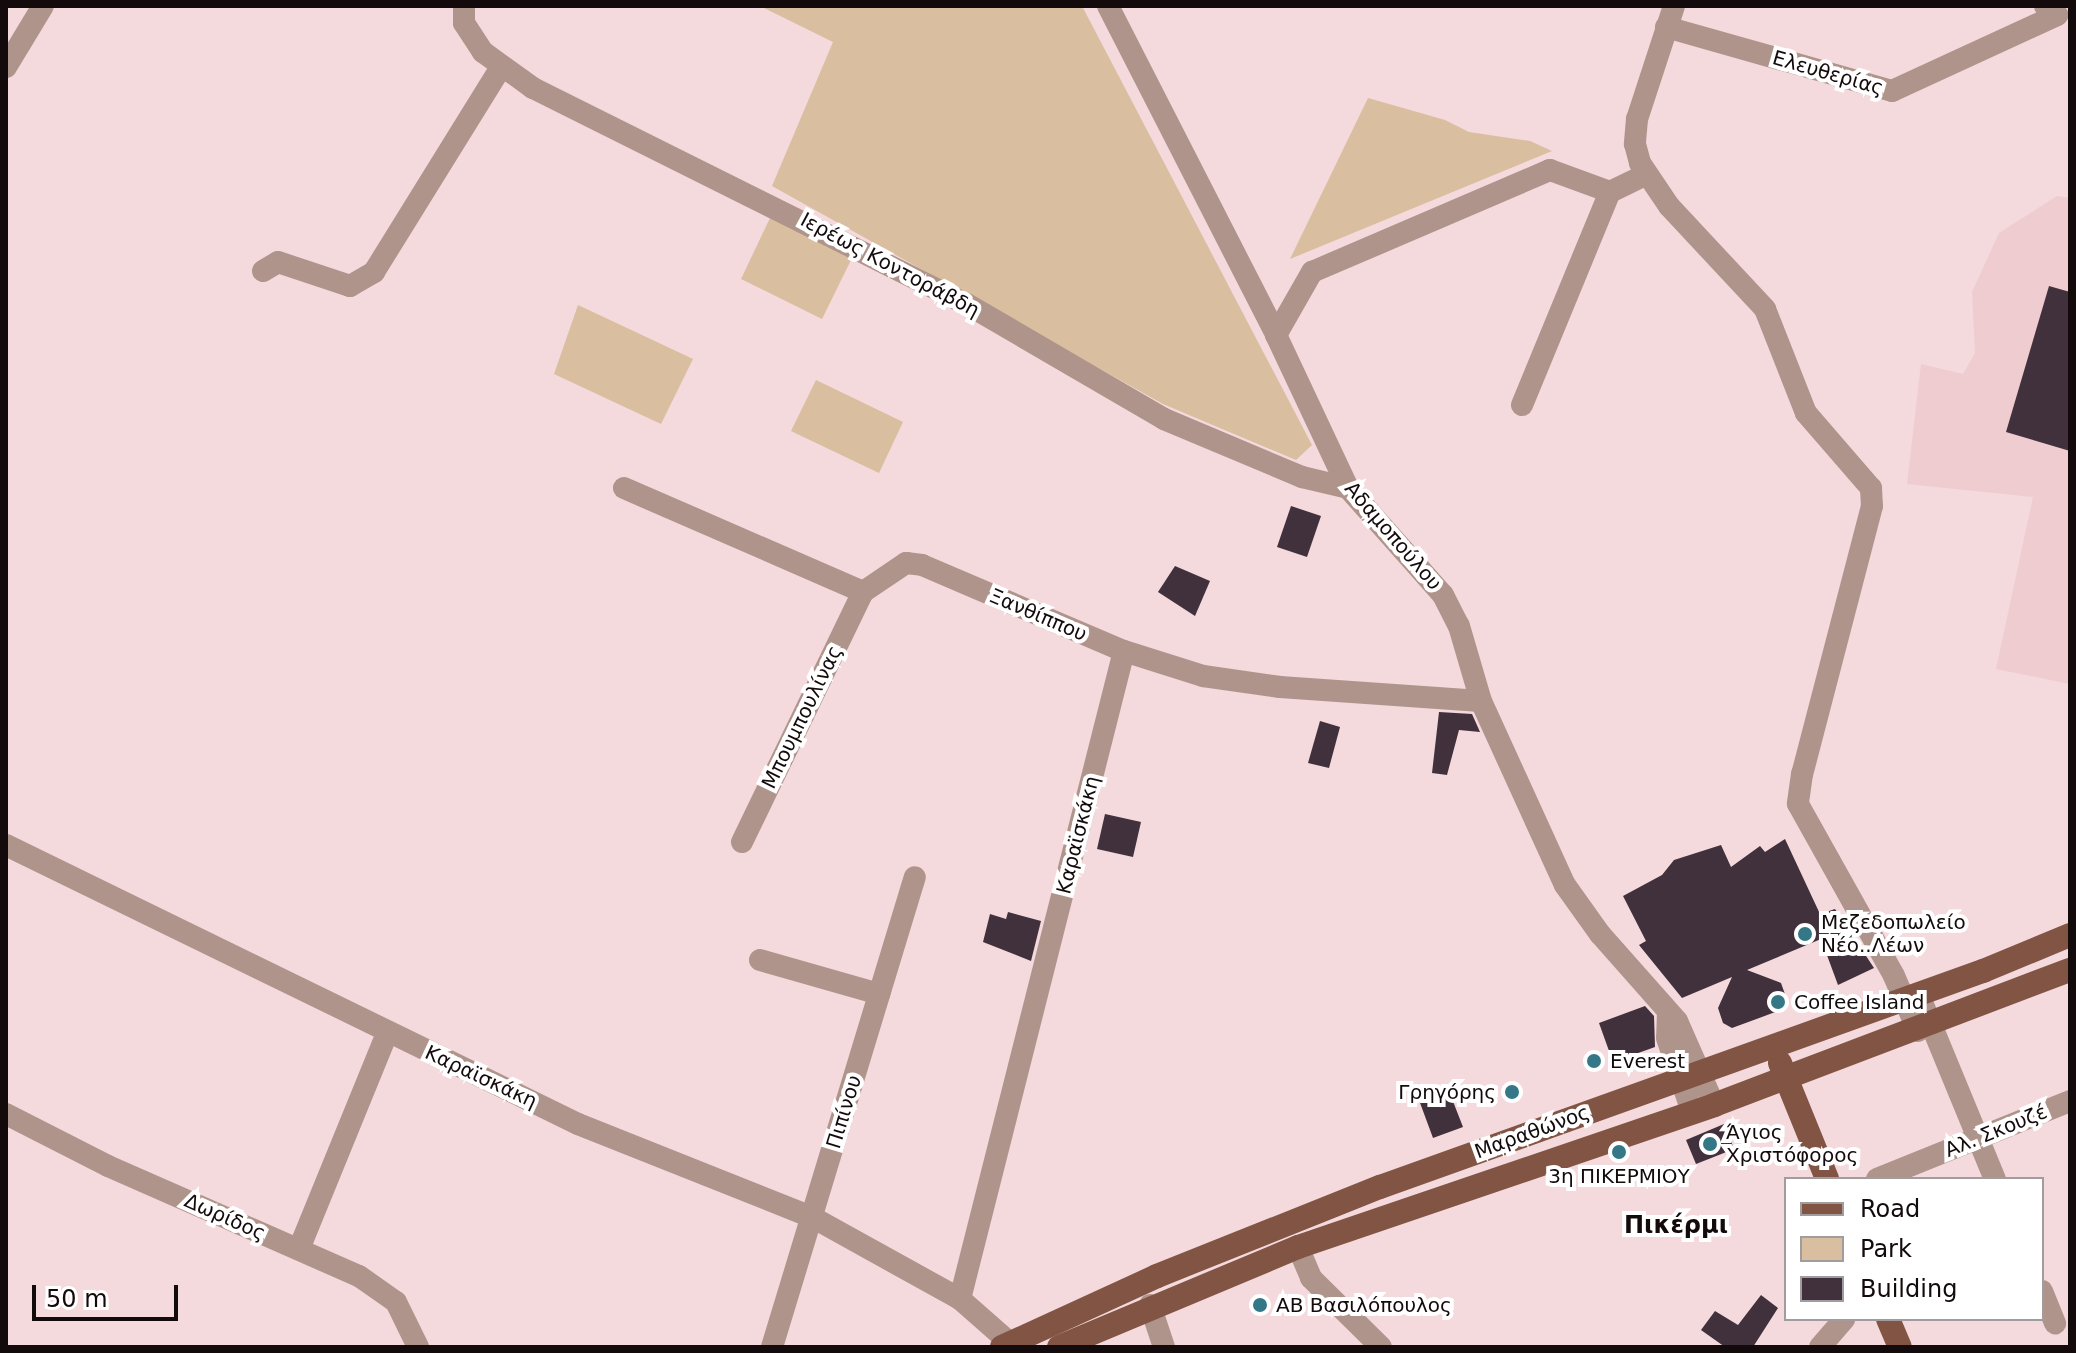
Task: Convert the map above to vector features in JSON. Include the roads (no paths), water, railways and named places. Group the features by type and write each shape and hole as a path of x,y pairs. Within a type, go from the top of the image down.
{"main road":[{"name":"Μαραθώνος","path":"1006,1345 1157,1276 1380,1187 1912,997 2070,935"},
{"name":"Μαραθώνος","path":"1059,1347 1150,1305 1298,1247 1703,1108 1925,1028 2070,970"},
{"path":"1773,1046 1826,1177"},
{"path":"1889,1321 1900,1347"}],"street":[{"path":"6,67 43,6"},
{"name":"Ιερέως Κοντοράβδη","path":"464,6 464,23 500,69 965,303 1164,419 1302,477 1348,488"},
{"name":"Αδαμοπούλου","path":"1108,6 1276,335 1348,488 1443,595 1459,626 1481,701 1565,885 1668,1012 1667,1038 1691,1076 1703,1108"},
{"name":"Ελευθερίας","path":"1670,17 1892,91 2057,15 2045,6"},
{"path":"1670,17 1635,134 1636,153 1669,206 1765,309 1806,413 1871,488 1872,506 1798,804 1912,997 1994,1177"},
{"path":"263,271 278,262 350,286 374,272 500,69"},
{"path":"1276,335 1312,272 1550,170 1610,192"},
{"path":"1522,405 1610,192 1647,174"},
{"path":"624,488 863,592"},
{"name":"Ξανθίππου","path":"863,592 897,565 914,563 1124,651 1230,681 1481,701"},
{"name":"Μπουμπουλίνας","path":"742,842 863,592"},
{"name":"Καραϊσκάκη","path":"960,1299 1124,651"},
{"name":"Καραϊσκάκη","path":"6,845 578,1124 812,1217 960,1299 1006,1345"},
{"name":"Πιπίνου","path":"772,1347 915,877"},
{"path":"760,960 879,994"},
{"path":"299,1249 387,1033"},
{"name":"Αλ. Σκουζέ","path":"1882,1177 2070,1101"},
{"name":"Δωρίδος","path":"6,1114 108,1166 359,1276 396,1302 418,1347"},
{"path":"1298,1247 1311,1278 1381,1347"},
{"path":"2044,1296 2055,1323"},
{"path":"1150,1305 1164,1347"},
{"path":"1820,1347 1842,1321"}],"place":[{"name":"Μεζεδοπωλείο Νέο..Λέων","path":"1805,934"},
{"name":"Coffee Island","path":"1778,1002"},
{"name":"Everest","path":"1594,1061"},
{"name":"Γρηγόρης","path":"1512,1092"},
{"name":"Άγιος Χριστόφορος","path":"1710,1144"},
{"name":"3η ΠΙΚΕΡΜΙΟΥ","path":"1619,1152"},
{"name":"ΑΒ Βασιλόπουλος","path":"1260,1305"}],"district":[{"name":"Πικέρμι","path":"1676,1226"}]}
